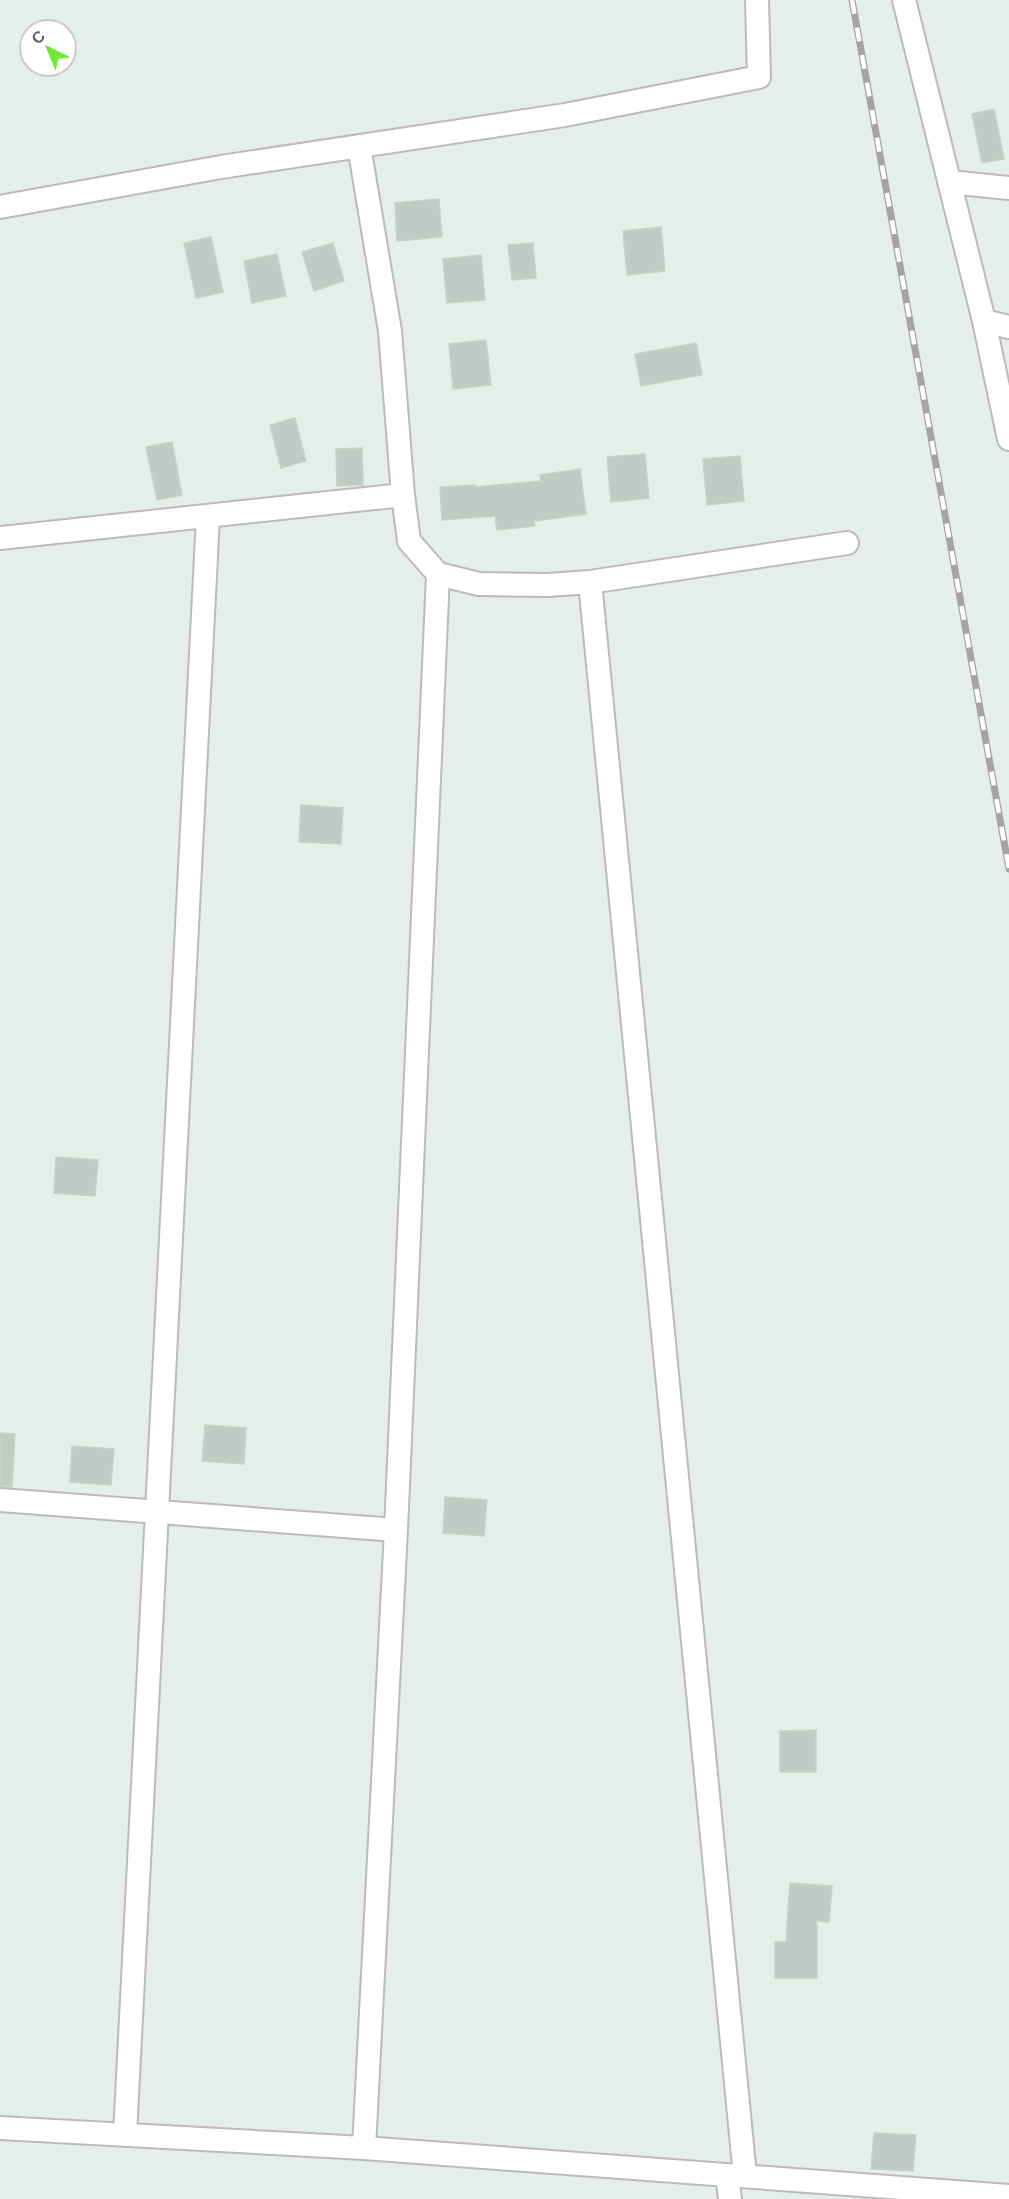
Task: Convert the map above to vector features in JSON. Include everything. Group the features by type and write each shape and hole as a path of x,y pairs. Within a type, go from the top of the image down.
{"street":[{"path":"0,207 221,167 565,115 759,77 757,0"},
{"path":"904,0 984,321 1009,438"},
{"path":"359,146 390,331 403,495 409,541 438,574 479,584 548,585 590,582 847,543"},
{"path":"949,182 1009,188"},
{"path":"984,321 1009,327"},
{"path":"0,538 403,495"},
{"path":"125,2135 208,517"},
{"path":"364,2148 396,1530 438,574"},
{"path":"590,582 736,2175 730,2199"},
{"path":"0,1500 396,1530"},
{"path":"0,2128 364,2148 736,2175 927,2194 1009,2196"}],"building":[{"path":"994,109 1004,159 982,163 972,114"},
{"path":"439,199 442,237 397,241 395,203"},
{"path":"661,227 665,271 627,275 623,231"},
{"path":"211,237 223,292 196,298 184,243"},
{"path":"333,243 344,281 314,291 302,252"},
{"path":"533,243 536,278 512,280 508,245"},
{"path":"277,254 286,296 252,303 244,261"},
{"path":"481,255 485,300 447,303 443,259"},
{"path":"486,340 491,385 453,389 449,344"},
{"path":"696,343 702,375 641,386 635,354"},
{"path":"295,418 306,461 281,468 270,425"},
{"path":"172,442 182,495 157,500 146,447"},
{"path":"362,448 363,485 337,486 336,449"},
{"path":"645,454 649,498 611,502 607,457"},
{"path":"740,456 744,501 707,505 703,459"},
{"path":"580,469 586,514 534,521 535,526 497,530 495,516 442,520 440,487 475,485 475,487 541,481 540,475"},
{"path":"301,805 343,808 341,844 299,842"},
{"path":"56,1157 98,1160 95,1196 54,1193"},
{"path":"205,1425 246,1428 244,1464 202,1461"},
{"path":"0,1433 15,1434 12,1487 0,1487"},
{"path":"72,1446 114,1449 111,1485 70,1482"},
{"path":"445,1497 487,1500 484,1536 443,1533"},
{"path":"816,1730 816,1772 780,1772 780,1731"},
{"path":"790,1883 832,1886 829,1922 817,1921 817,1978 775,1978 775,1942 786,1942"},
{"path":"874,2133 916,2135 913,2171 871,2169"}],"railway":[{"path":"852,0 1009,869"}]}
